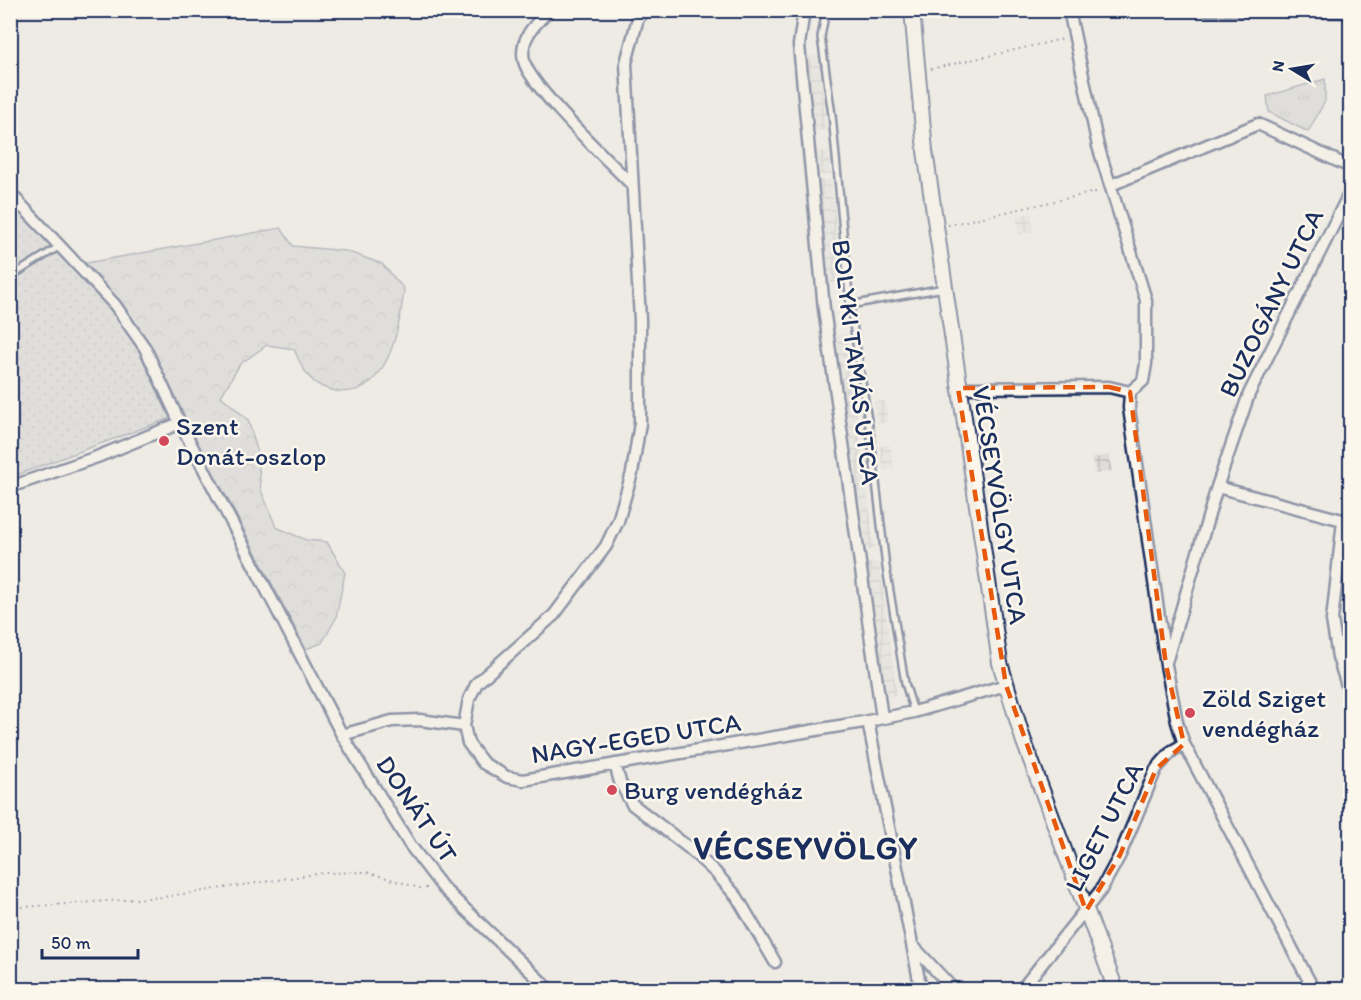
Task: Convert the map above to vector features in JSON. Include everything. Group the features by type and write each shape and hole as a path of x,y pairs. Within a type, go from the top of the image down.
{"main road":[{"name":"VÉCSEYVÖLGY UTCA","path":"912,10 916,72 944,288 989,600 1006,685 1116,990"}],"street":[{"path":"549,10 528,32 524,60 536,83 632,185"},
{"path":"464,726 469,699 477,682 564,604 606,546 626,498 640,423 640,320 626,63 638,18 646,10"},
{"name":"BOLYKI TAMÁS UTCA","path":"804,10 799,45 824,309 882,718"},
{"path":"1069,10 1098,146 1146,300 1146,364 1143,381 1130,392 1129,408 1166,665 1177,722 1184,744 1314,990"},
{"path":"1208,10 1350,12"},
{"path":"1111,186 1258,124 1350,167"},
{"name":"BUZOGÁNY UTCA","path":"1166,665 1217,487 1249,393 1350,192"},
{"path":"10,193 62,245 115,305 145,348 180,423 342,735"},
{"path":"958,388 1109,387 1130,392"},
{"path":"10,487 97,458 180,423"},
{"path":"1217,487 1347,522 1332,620 1338,657 1350,695"},
{"name":"NAGY-EGED UTCA","path":"464,726 468,743 474,753 492,771 524,780 914,712 1006,685"},
{"name":"DONÁT ÚT","path":"464,726 420,720 392,721 342,735 410,845 443,888 550,990"},
{"path":"868,721 921,990"},
{"name":"LIGET UTCA","path":"1021,990 1086,911 1120,855 1156,769 1172,751 1184,744"},
{"path":"615,764 620,782 632,804 716,872 736,897 775,962"},
{"path":"914,947 954,990"}],"lane":[{"path":"826,10 821,37 832,115 850,305 871,439 888,578 905,683 914,712"},
{"path":"10,208 28,211"},
{"path":"10,277 62,245"},
{"path":"850,305 944,288"}],"path":[{"path":"916,72 1075,36"},
{"path":"936,227 1101,191 1111,186"},
{"path":"10,908 164,897 323,873 367,872 419,888 443,888"}],"highlighted area":[{"path":"1109,387 1130,392 1166,665 1184,744 1156,769 1120,855 1086,911 1006,685 958,388"}],"shaded area":[{"path":"819,56 826,130 815,131 808,57"},
{"path":"817,151 829,151 831,174 820,175"},
{"path":"831,179 842,282 829,283 819,180"},
{"path":"1031,213 1034,232 1019,234 1016,216"},
{"path":"846,334 875,549 867,551 835,335"},
{"path":"885,401 888,422 877,424 874,402"},
{"path":"890,445 894,469 884,471 879,446"},
{"path":"1109,455 1112,471 1095,474 1092,458"},
{"path":"879,562 897,695 887,697 867,563"}],"green space":[{"path":"1325,79 1325,101 1308,132 1269,112 1267,96"},
{"path":"11,198 89,280 140,344 178,415 11,477"},
{"path":"281,228 293,246 346,251 382,264 404,289 399,322 388,357 368,384 354,390 327,389 309,377 294,349 267,345 240,364 221,396 248,420 257,450 261,490 276,527 306,540 327,542 345,573 336,618 322,643 306,649 228,499 178,415 75,265"}],"place":[{"name":"Szent Donát-oszlop","path":"164,441"},
{"name":"Zöld Sziget vendégház","path":"1190,713"},
{"name":"Burg vendégház","path":"612,790"}],"district":[{"name":"VÉCSEYVÖLGY","path":"806,848"}]}
